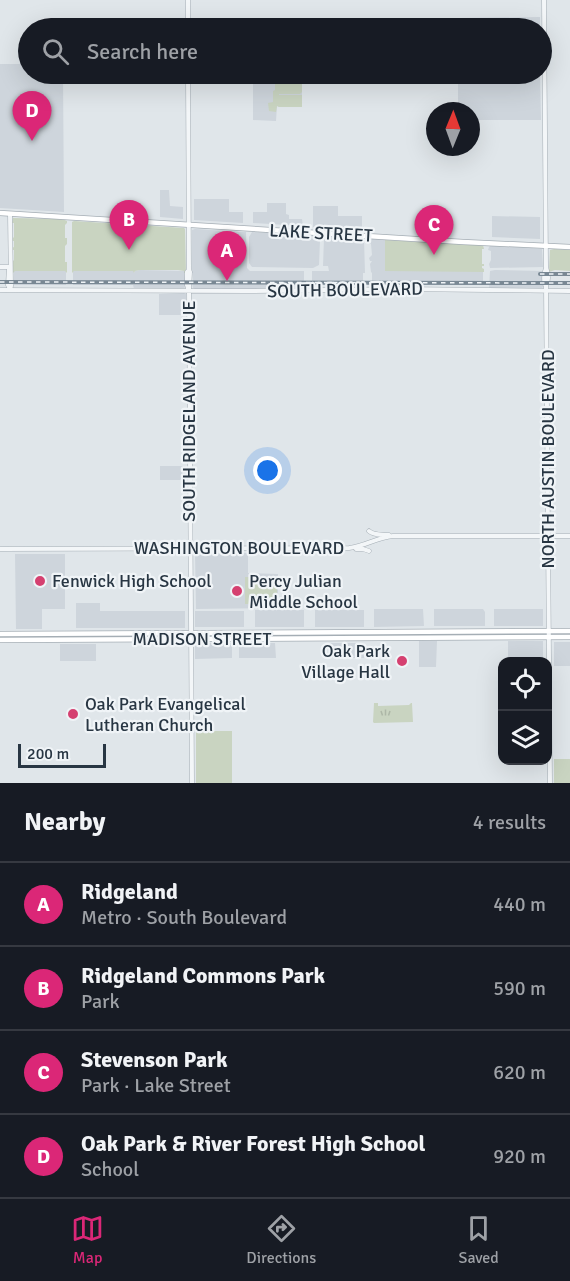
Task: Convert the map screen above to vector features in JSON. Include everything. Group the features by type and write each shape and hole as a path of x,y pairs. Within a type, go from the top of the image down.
{"main road":[{"name":"LAKE STREET","path":"0,213 570,247"},
{"path":"549,634 570,631"},
{"name":"MADISON STREET","path":"0,634 190,636"},
{"path":"549,634 570,637"},
{"name":"MADISON STREET","path":"0,640 190,636 549,634"}],"street":[{"path":"188,0 188,18"},
{"name":"NORTH AUSTIN BOULEVARD","path":"544,0 544,18"},
{"name":"SOUTH RIDGELAND AVENUE","path":"188,84 192,783"},
{"name":"NORTH AUSTIN BOULEVARD","path":"545,84 546,267 544,272 546,289 550,783"},
{"path":"10,214 10,290"},
{"path":"0,267 10,267"},
{"name":"SOUTH BOULEVARD","path":"0,290 546,289 570,291"},
{"path":"369,531 375,535 393,536"},
{"name":"WASHINGTON BOULEVARD","path":"0,549 349,548 393,536 570,536"},
{"path":"349,548 369,551"}],"shaded area":[{"path":"540,17 540,18 458,18"},
{"path":"0,64 18,64 18,84 63,84 64,212 0,208"},
{"path":"253,84 302,84 302,107 277,106 276,121 253,120"},
{"path":"458,84 540,84 541,120 480,120 480,102 458,102"},
{"path":"160,190 169,190 170,206 183,207 183,219 160,217"},
{"path":"194,199 229,199 229,212 243,212 243,223 194,220"},
{"path":"267,203 286,203 286,214 289,215 289,219 302,219 303,226 253,223 253,212 267,212"},
{"path":"313,206 338,206 338,216 362,216 362,229 313,227"},
{"path":"492,216 540,217 540,239 492,237"},
{"path":"192,230 246,232 247,268 250,271 304,271 306,286 243,290 197,290 193,288"},
{"path":"252,232 318,236 320,240 319,265 313,268 252,267 249,263 249,237"},
{"path":"325,236 364,239 363,285 312,285 312,271 329,271 328,266 323,266"},
{"path":"372,238 385,240 386,271 483,271 483,285 372,285 370,264 372,261 369,258 372,255 371,244 369,244"},
{"path":"500,245 542,249 543,267 490,268 491,251 488,250 489,247"},
{"path":"140,270 184,271 186,287 178,290 134,289 133,285 73,285 73,271 134,271 134,273"},
{"path":"14,271 66,271 66,285 14,285"},
{"path":"490,271 542,271 543,287 541,289 492,290 489,288"},
{"path":"159,294 186,294 186,315 159,315"},
{"path":"160,466 185,466 187,480 160,480"},
{"name":"Percy Julian Middle School","path":"195,553 248,553 248,573 278,574 278,608 196,609"},
{"name":"Fenwick High School","path":"15,554 65,554 65,609 42,609 42,629 16,629"},
{"path":"76,603 100,603 100,611 185,611 185,628 76,628"},
{"path":"374,609 423,609 424,626 374,627"},
{"path":"434,609 483,609 485,626 434,626"},
{"path":"494,609 543,609 543,626 494,626"},
{"path":"255,610 304,610 304,627 255,627"},
{"path":"315,610 364,610 364,627 315,627"},
{"path":"195,611 244,611 244,627 195,627"},
{"path":"419,641 437,641 436,667 419,667"},
{"path":"508,641 543,641 543,657 508,657"},
{"path":"554,642 570,642 570,666 554,666"},
{"path":"195,643 232,643 232,658 195,659"},
{"path":"239,643 275,643 276,658 239,658"},
{"path":"328,643 364,643 364,658 329,658"},
{"path":"60,644 96,644 96,661 60,661"}],"green space":[{"path":"275,84 302,84 300,94 279,95 302,95 302,107 277,106 276,112 269,111 268,103 273,102 273,91"},
{"path":"13,218 67,221 65,225 67,244 65,262 67,262 67,273 65,271 15,271 13,273"},
{"path":"72,222 184,228 186,273 178,270 140,270 134,273 133,271 74,271 72,273"},
{"path":"385,240 483,245 482,264 484,266 482,268 484,272 385,271"},
{"path":"550,250 570,250 570,271 549,272"},
{"path":"245,577 277,577 277,604 245,604"},
{"path":"374,703 378,703 378,706 412,703 413,722 374,723"},
{"path":"196,731 232,731 232,783 196,783"},
{"path":"554,759 570,759 570,783 554,783"}],"railway":[{"path":"540,274 570,274"},
{"path":"0,282 570,283"}],"place":[{"name":"Oak Park & River Forest High School","path":"32,141"},
{"name":"Ridgeland Commons Park","path":"129,250"},
{"name":"Stevenson Park","path":"434,255"},
{"name":"Ridgeland","path":"227,281"},
{"name":"Fenwick High School","path":"40,581"},
{"name":"Percy Julian Middle School","path":"237,591"},
{"name":"Oak Park Village Hall","path":"402,661"},
{"name":"Oak Park Evangelical Lutheran Church","path":"73,714"}]}
